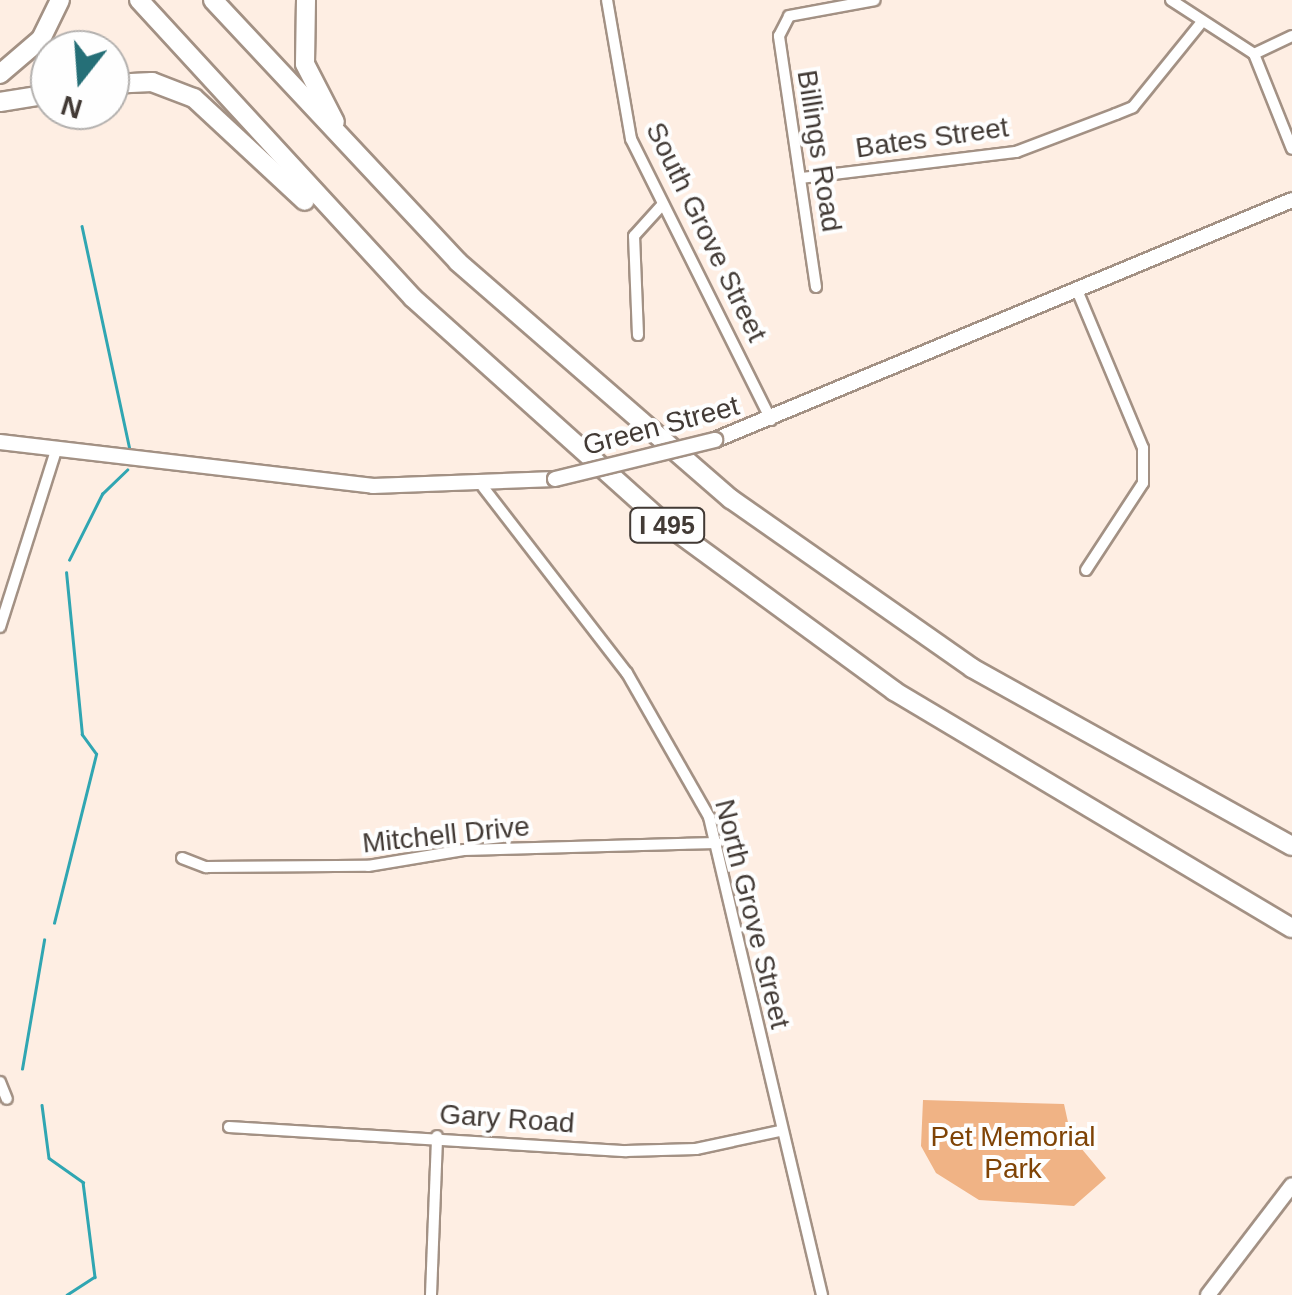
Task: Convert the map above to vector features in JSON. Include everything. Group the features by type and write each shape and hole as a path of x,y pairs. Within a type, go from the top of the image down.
{"highway":[{"path":"0,74 37,43 60,0"},
{"name":"I 495","path":"139,0 412,298 596,466 787,617 1032,778 1292,928"},
{"name":"I 495","path":"213,0 411,216 604,395 823,568 1038,708 1292,846"},
{"path":"306,0 302,40 313,86 411,216"},
{"path":"130,83 152,82 194,98 412,298"},
{"path":"0,102 30,97"}],"main road":[{"name":"Green Street","path":"0,442 373,486 483,487 555,479 715,440 771,420 1080,294 1292,200"},
{"path":"1208,1295 1292,1185"}],"street":[{"name":"South Grove Street","path":"607,0 631,139 771,420"},
{"name":"Billings Road","path":"816,287 782,23 874,0"},
{"path":"1171,0 1254,54 1292,150"},
{"name":"Bates Street","path":"802,178 1016,152 1134,107 1201,22"},
{"path":"1254,54 1292,36"},
{"path":"638,335 634,236 662,204"},
{"path":"1080,294 1143,448 1142,483 1086,570"},
{"path":"0,627 56,450"},
{"name":"North Grove Street","path":"483,487 670,737 717,844 779,1131 822,1295"},
{"name":"Mitchell Drive","path":"182,858 222,867 368,866 464,850 717,844"},
{"path":"0,1082 7,1098"},
{"name":"Gary Road","path":"229,1128 437,1136 626,1151 696,1149 779,1131"},
{"path":"432,1295 437,1136"}],"green space":[{"name":"Pet Memorial Park","path":"923,1100 1064,1104 1071,1136 1106,1178 1074,1206 979,1200 936,1173 921,1146"}],"waterway":[{"path":"82,226 130,449"},
{"path":"69,560 102,494 127,470"},
{"path":"54,923 96,754 82,735 66,573"},
{"path":"22,1069 44,940"},
{"path":"42,1105 49,1158 83,1182 95,1277 67,1295"}]}
